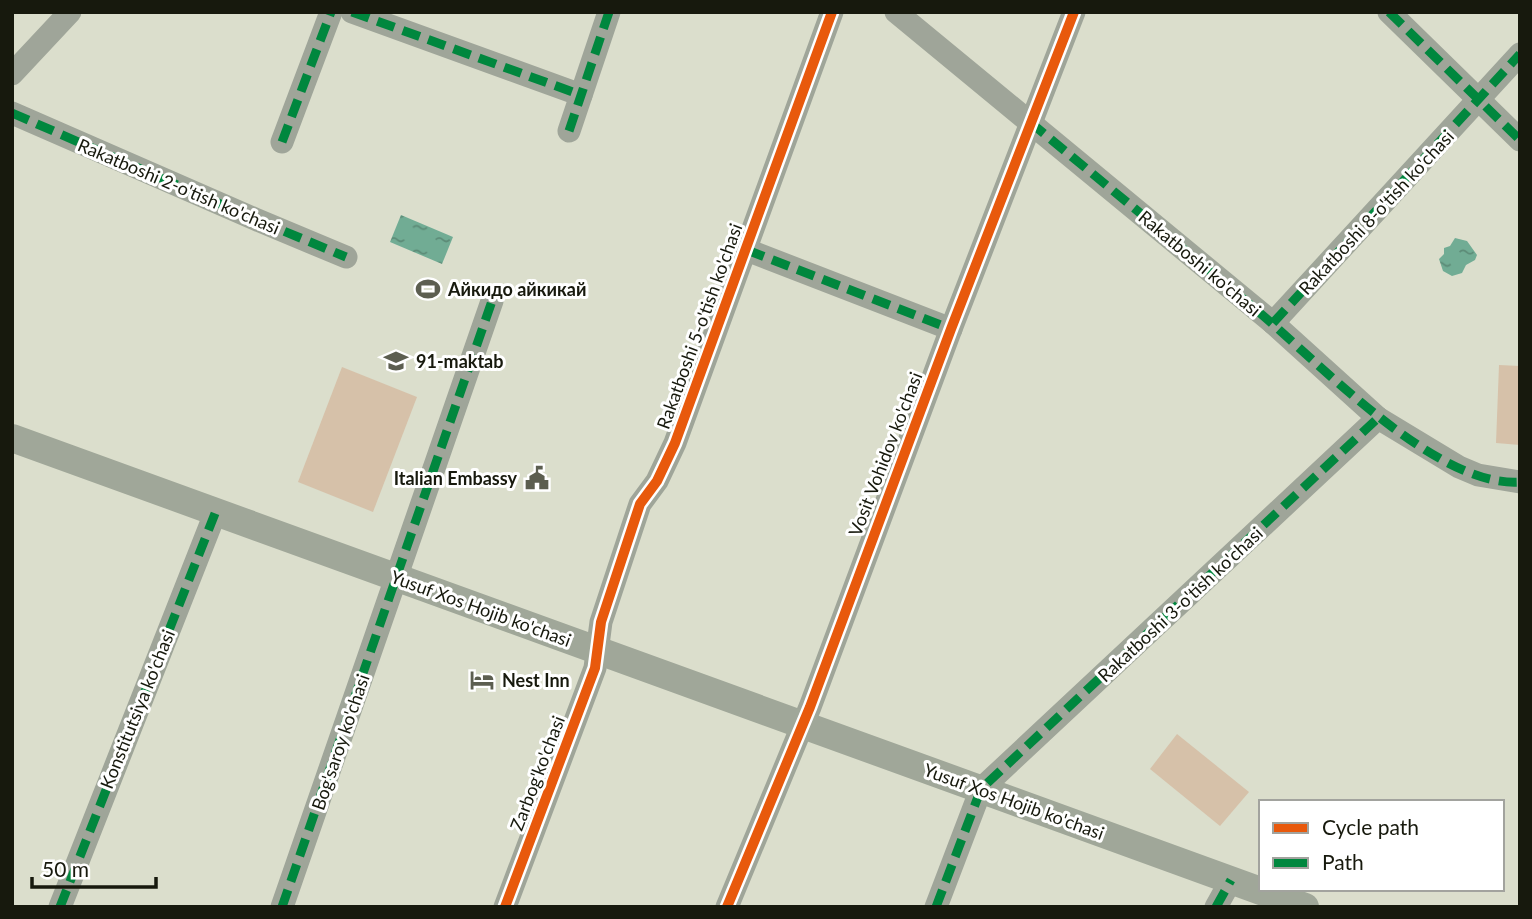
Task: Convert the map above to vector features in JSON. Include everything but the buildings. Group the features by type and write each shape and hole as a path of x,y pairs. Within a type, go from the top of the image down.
{"main road":[{"name":"Yusuf Xos Hojib ko'chasi","path":"12,438 1259,890"},
{"name":"Yusuf Xos Hojib ko'chasi","path":"1261,891 1305,907"}],"street":[{"path":"12,74 71,12"},
{"path":"282,142 331,12"},
{"path":"352,12 581,94"},
{"path":"569,131 609,12"},
{"name":"Rakatboshi 5-o'tish ko'chasi","path":"597,650 601,622 640,504 657,481 675,443 832,12"},
{"name":"Rakatboshi ko'chasi","path":"896,12 1273,323 1378,418 1459,467 1501,480 1520,482"},
{"name":"Vosit Vohidov ko'chasi","path":"727,907 803,725 951,329 1074,12"},
{"path":"1388,12 1520,140"},
{"name":"Rakatboshi 8-o'tish ko'chasi","path":"1273,323 1520,54"},
{"name":"Rakatboshi 2-o'tish ko'chasi","path":"12,113 346,257"},
{"name":"Rakatboshi 5-o'tish ko'chasi","path":"747,250 951,329"},
{"name":"Bog'saroy ko'chasi","path":"282,907 492,301"},
{"name":"Rakatboshi 3-o'tish ko'chasi","path":"981,789 1378,418"},
{"name":"Konstitutsiya ko'chasi","path":"60,907 216,511"},
{"name":"Zarbog'ko'chasi","path":"505,907 596,668 597,650"},
{"path":"936,907 981,789"},
{"path":"1216,907 1231,880"}],"shaded area":[{"path":"1499,365 1520,366 1520,445 1496,443"},
{"path":"342,367 417,397 373,512 298,482"},
{"path":"1177,734 1249,792 1220,826 1150,769"}],"water":[{"path":"401,215 453,237 442,264 390,242"},
{"path":"1455,238 1467,241 1477,255 1462,273 1452,276 1443,271 1439,259 1444,254 1444,248 1450,246"}],"marked path":[{"path":"282,142 331,12"},
{"path":"352,12 581,95"},
{"path":"569,131 609,12"},
{"path":"1389,12 1520,140"},
{"path":"1273,323 1520,54"},
{"path":"12,113 346,257"},
{"path":"1030,122 1254,308 1378,416 1451,465 1487,478 1520,482"},
{"path":"747,250 951,329"},
{"path":"282,907 492,301"},
{"path":"936,907 981,789 1378,418"},
{"path":"60,907 216,511"},
{"path":"1216,907 1231,880"}],"cycle path":[{"path":"505,907 595,668 601,622 640,504 657,481 675,443 832,12"},
{"path":"727,907 810,707 951,329 1074,12"}],"place":[{"name":"Айкидо айкикай","path":"428,289"},
{"name":"91-maktab","path":"396,361"},
{"name":"Italian Embassy","path":"537,478"},
{"name":"Nest Inn","path":"482,680"}]}
